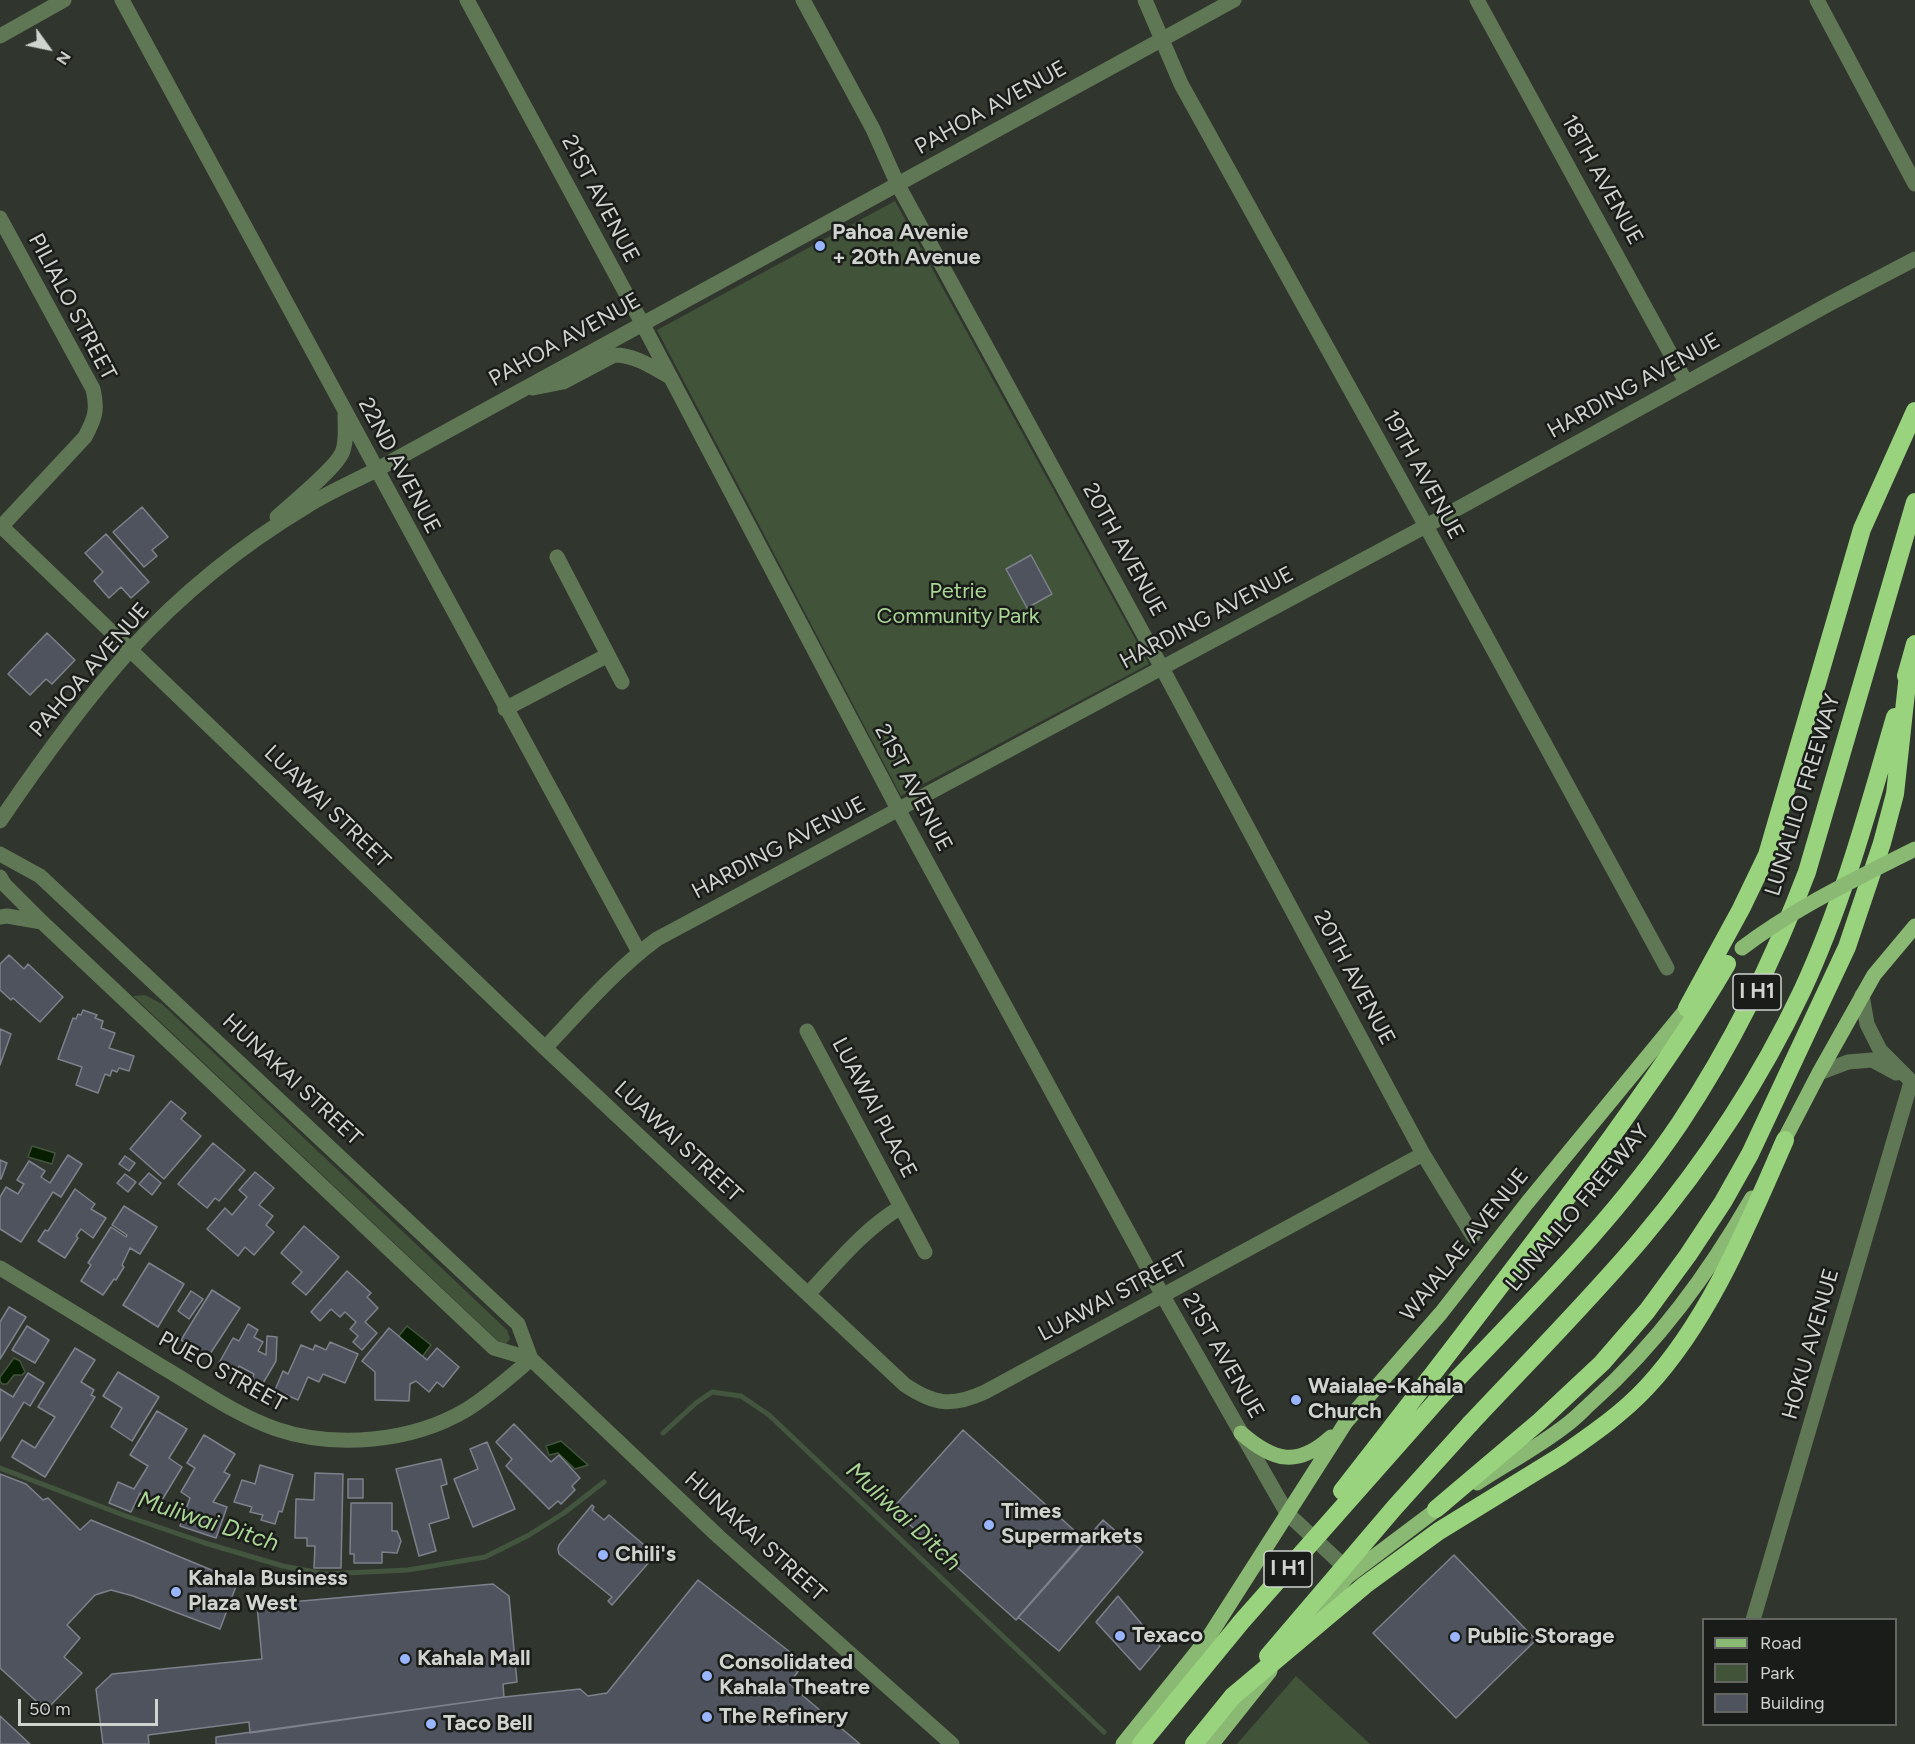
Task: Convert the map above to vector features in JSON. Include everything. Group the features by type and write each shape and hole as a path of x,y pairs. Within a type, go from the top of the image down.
{"highway":[{"path":"1687,1008 1742,909 1767,855 1862,529 1915,411"},
{"name":"LUNALILO FREEWAY","path":"1141,1744 1242,1621 1440,1397 1611,1213 1679,1125 1739,1027 1783,934 1807,872 1827,810 1915,502"},
{"name":"I H1","path":"1194,1744 1395,1507 1643,1237 1712,1147 1775,1045 1826,938 1846,884 1915,644"},
{"path":"1436,1509 1540,1421 1602,1363 1647,1311 1688,1255 1734,1183 1847,946 1882,843 1895,794 1909,665"},
{"path":"1242,1621 1564,1203 1698,1014 1727,964"},
{"path":"1233,1696 1365,1585 1439,1531 1561,1456 1628,1406 1658,1375 1675,1352 1715,1288 1744,1232 1785,1140"}],"main road":[{"name":"WAIALAE AVENUE","path":"1123,1744 1208,1638 1346,1422 1447,1307 1527,1203 1687,1008 1742,948 1770,927 1821,896 1915,849"},
{"path":"1212,1744 1347,1577 1436,1509 1565,1426 1619,1378 1655,1339 1703,1277 1736,1226 1785,1140 1862,995 1875,975 1915,926"},
{"path":"1241,1434 1270,1453 1285,1457 1301,1456 1317,1449 1346,1422"}],"street":[{"path":"0,36 64,0"},
{"name":"22ND AVENUE","path":"122,0 639,952"},
{"name":"21ST AVENUE","path":"467,0 642,323 898,809 1163,1296 1287,1513 1352,1574"},
{"name":"20TH AVENUE","path":"803,0 873,129 898,185 1162,668 1423,1154 1473,1236"},
{"name":"19TH AVENUE","path":"1145,0 1181,84 1667,968"},
{"name":"PAHOA AVENUE","path":"0,821 62,733 131,650 192,590 241,550 308,505 376,470 1233,0"},
{"name":"18TH AVENUE","path":"1477,0 1686,382"},
{"path":"1816,0 1915,184"},
{"name":"PILIALO STREET","path":"0,218 93,389 97,405 94,422 85,437 1,526"},
{"name":"HARDING AVENUE","path":"545,1048 617,972 657,939 1426,526 1915,259"},
{"path":"518,392 563,382 614,355 639,360 670,377"},
{"path":"241,550 330,468 342,453 345,437 345,412"},
{"name":"LUAWAI STREET","path":"1,526 545,1048 905,1385 929,1399 942,1403 957,1402 985,1392 1423,1154"},
{"path":"557,557 622,682"},
{"path":"505,709 608,655"},
{"name":"HUNAKAI STREET","path":"0,854 40,876 518,1324 531,1359 719,1537 952,1744"},
{"name":"HUNAKAI STREET","path":"0,877 4,884 42,922 494,1348 531,1359"},
{"path":"0,917 7,916 42,922"},
{"path":"1862,995 1866,1024 1880,1050 1913,1083"},
{"name":"LUAWAI PLACE","path":"807,1031 925,1252"},
{"path":"1820,1073 1848,1062 1872,1060 1913,1083"},
{"name":"HOKU AVENUE","path":"1755,1618 1913,1083"},
{"name":"LUAWAI PLACE","path":"808,1294 866,1232 901,1206"},
{"name":"PUEO STREET","path":"0,1268 234,1409 268,1426 298,1435 352,1440 419,1430 466,1410 531,1359"}],"green space":[{"name":"Petrie Community Park","path":"895,201 1149,664 901,796 657,330"},
{"path":"145,995 162,1004 507,1330 510,1339 506,1344 498,1341 133,996"},
{"path":"1296,1676 1370,1744 1237,1744"}],"shaded area":[{"path":"32,1146 55,1153 52,1164 28,1157"},
{"path":"407,1326 431,1345 422,1357 398,1337"},
{"path":"14,1358 20,1361 25,1372 22,1375 14,1375 7,1384 2,1384 0,1377"},
{"path":"561,1441 588,1465 575,1469 558,1453 549,1455 546,1446"}],"building":[{"path":"142,507 168,537 152,550 157,556 144,567 113,532"},
{"path":"106,534 149,582 131,598 121,587 109,598 94,581 103,572 85,553"},
{"path":"1031,555 1052,594 1027,608 1006,569"},
{"path":"47,633 75,660 52,684 46,679 30,695 8,674"},
{"path":"9,955 24,969 28,964 63,997 40,1022 13,998 11,1000 0,990 0,964"},
{"path":"83,1010 97,1015 95,1018 103,1021 101,1028 115,1033 109,1048 134,1056 129,1071 119,1068 117,1072 112,1070 110,1076 105,1074 98,1093 76,1085 82,1067 58,1059 73,1018 76,1019 78,1014 81,1015"},
{"path":"0,1029 11,1034 0,1065"},
{"path":"171,1101 186,1113 181,1119 201,1136 164,1179 130,1149"},
{"path":"213,1143 245,1170 219,1201 215,1198 207,1208 178,1184"},
{"path":"68,1155 82,1164 61,1197 53,1192 21,1242 0,1229 0,1197 6,1187 18,1194 24,1184 17,1180 29,1161 45,1171 41,1177 50,1183"},
{"path":"125,1156 135,1163 129,1171 119,1164"},
{"path":"0,1160 7,1163 1,1179 0,1179"},
{"path":"255,1172 274,1188 259,1205 273,1216 266,1225 274,1232 254,1255 245,1247 238,1256 207,1229 225,1208 232,1215 247,1197 239,1190"},
{"path":"149,1173 161,1183 152,1195 139,1184"},
{"path":"125,1174 136,1182 128,1192 117,1183"},
{"path":"75,1189 95,1204 91,1209 106,1218 93,1238 81,1229 65,1258 38,1241 45,1230 48,1231"},
{"path":"124,1206 157,1227 140,1254 130,1248 122,1265 124,1267 103,1295 81,1281 91,1265 88,1263 111,1227 126,1237 127,1235 112,1225"},
{"path":"304,1226 339,1257 306,1295 292,1283 302,1272 281,1253"},
{"path":"149,1263 184,1284 158,1327 123,1305"},
{"path":"347,1271 371,1293 367,1297 378,1308 365,1322 377,1333 362,1350 353,1342 358,1336 350,1329 356,1322 345,1312 340,1317 331,1309 320,1321 311,1312"},
{"path":"212,1290 240,1308 208,1357 181,1340"},
{"path":"191,1291 203,1299 189,1319 178,1311"},
{"path":"9,1307 26,1317 0,1359 0,1322"},
{"path":"248,1324 258,1330 254,1337 263,1342 258,1351 266,1355 267,1336 277,1337 276,1361 262,1385 252,1379 254,1374 239,1366 236,1372 219,1363 233,1338 239,1341"},
{"path":"27,1326 49,1340 35,1363 12,1350"},
{"path":"389,1328 427,1360 437,1348 459,1367 443,1387 437,1382 429,1392 416,1381 410,1384 409,1401 375,1400 375,1372 362,1361"},
{"path":"330,1342 358,1354 345,1383 323,1374 319,1382 308,1377 298,1400 275,1390 283,1371 288,1374 301,1345 313,1350 315,1345 326,1350"},
{"path":"75,1348 95,1360 81,1382 94,1390 91,1395 95,1397 45,1477 12,1457 22,1440 35,1448 55,1417 38,1407"},
{"path":"118,1372 159,1397 132,1441 111,1427 122,1408 103,1396"},
{"path":"28,1373 44,1383 30,1406 24,1402 0,1441 0,1389 13,1397"},
{"path":"157,1411 187,1429 169,1458 182,1467 159,1505 140,1493 131,1512 109,1503 118,1482 134,1489 148,1466 130,1455"},
{"path":"514,1424 551,1462 559,1455 580,1478 572,1486 575,1490 561,1504 558,1501 549,1509 506,1466 512,1459 496,1442"},
{"name":"Times Supermarkets","path":"963,1430 1086,1541 1016,1620 892,1509"},
{"path":"204,1435 235,1454 224,1472 230,1475 213,1502 227,1507 216,1538 180,1526 190,1498 181,1492 195,1468 187,1463"},
{"path":"487,1442 515,1509 473,1527 454,1479 478,1469 470,1449"},
{"path":"441,1459 447,1484 441,1486 449,1518 429,1524 436,1551 419,1556 396,1469"},
{"path":"260,1465 293,1475 282,1512 279,1511 275,1524 261,1520 263,1515 250,1512 252,1507 234,1502 242,1480 255,1484"},
{"path":"315,1473 343,1474 341,1568 314,1568 315,1546 307,1546 307,1538 295,1538 296,1499 314,1500"},
{"name":"Kahala Business Plaza West","path":"0,1474 26,1484 43,1500 48,1498 80,1530 91,1520 238,1581 220,1629 111,1590 95,1595 67,1625 80,1638 64,1657 82,1673 46,1710 0,1668"},
{"path":"348,1479 363,1479 363,1498 348,1498"},
{"path":"351,1503 392,1503 392,1531 397,1531 401,1541 397,1553 382,1552 382,1563 354,1563 354,1554 350,1554"},
{"name":"Chili's","path":"592,1505 594,1507 592,1510 604,1520 609,1515 650,1550 644,1556 650,1561 612,1605 608,1601 612,1597 559,1554 558,1549"},
{"path":"1103,1520 1143,1552 1059,1651 1018,1617"},
{"name":"Public Storage","path":"1454,1555 1536,1640 1456,1718 1373,1633"},
{"path":"698,1580 804,1663 789,1684 860,1744 216,1744 216,1737 504,1697 580,1689 588,1696 607,1693"},
{"path":"493,1584 509,1596 517,1682 503,1684 504,1697 250,1733 249,1722 148,1735 149,1744 103,1744 96,1689 112,1674 262,1659 257,1605"},
{"path":"1118,1596 1160,1646 1140,1670 1096,1622"},
{"path":"0,1716 30,1744 0,1744"}],"waterway":[{"name":"Muliwai Ditch","path":"663,1433 696,1403 712,1392 741,1396 769,1415 1104,1732"},
{"name":"Muliwai Ditch","path":"0,1468 205,1543 283,1566 325,1574 408,1570 485,1557 529,1535 564,1513 604,1482"}],"place":[{"name":"Pahoa Avenie + 20th Avenue","path":"820,246"},
{"name":"Waialae-Kahala Church","path":"1296,1400"},
{"name":"Times Supermarkets","path":"989,1525"},
{"name":"Chili's","path":"603,1555"},
{"name":"Kahala Business Plaza West","path":"176,1592"},
{"name":"Texaco","path":"1120,1636"},
{"name":"Public Storage","path":"1455,1637"},
{"name":"Kahala Mall","path":"405,1659"},
{"name":"Consolidated Kahala Theatre","path":"707,1676"},
{"name":"The Refinery","path":"707,1717"},
{"name":"Taco Bell","path":"431,1724"}]}
